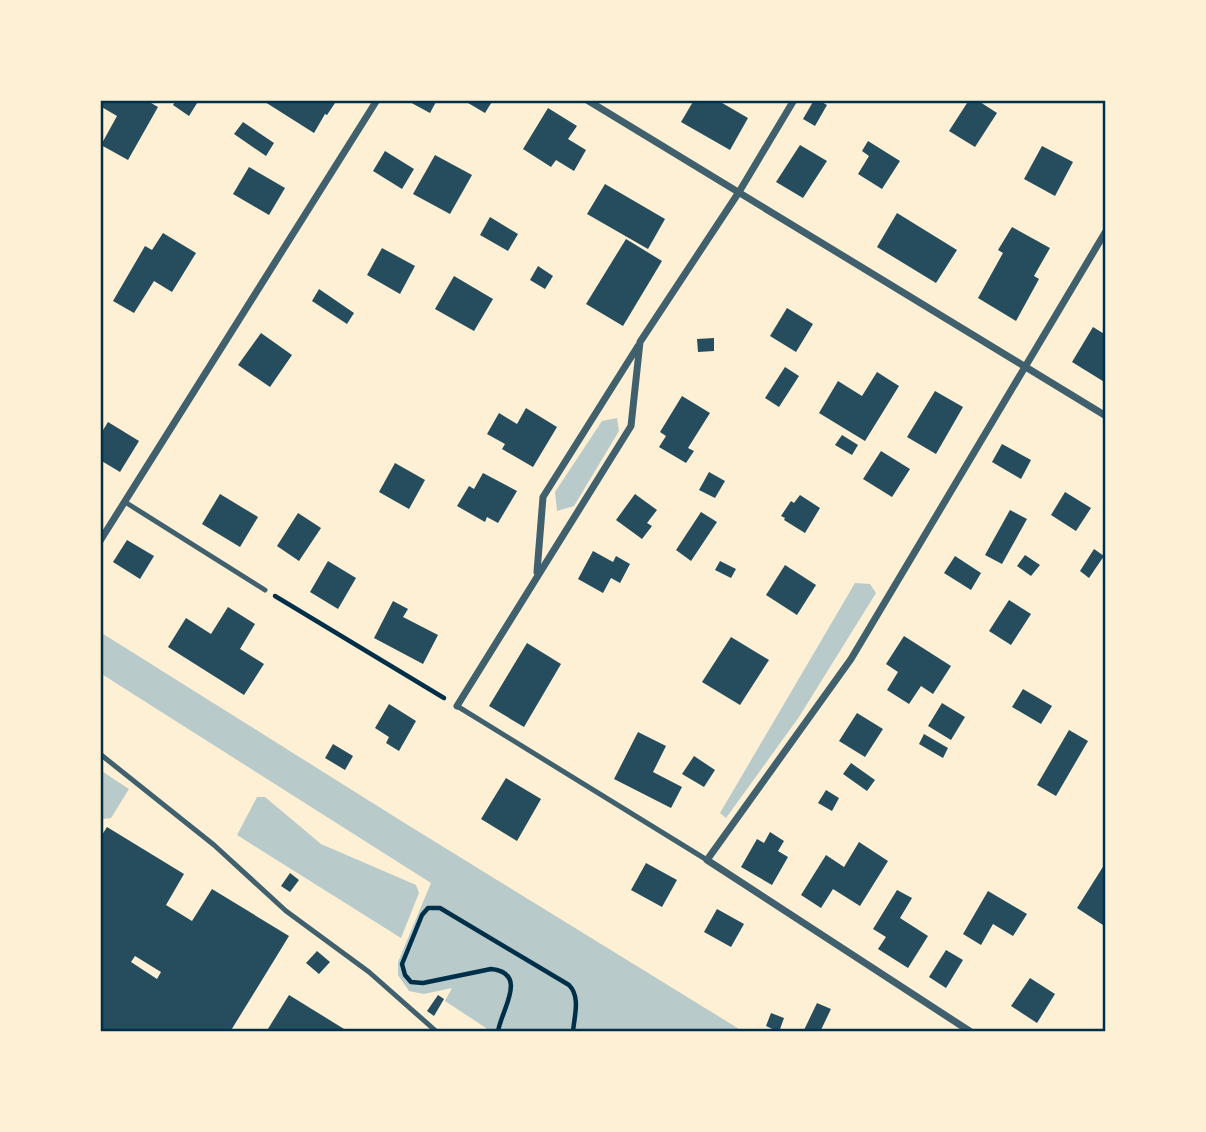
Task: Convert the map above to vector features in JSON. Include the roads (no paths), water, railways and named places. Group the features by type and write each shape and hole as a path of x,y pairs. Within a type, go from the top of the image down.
{"street":[{"path":"100,541 377,100"},
{"path":"587,100 1106,416"},
{"path":"537,577 543,497 794,100"},
{"path":"971,1032 707,860 851,659 1106,231"},
{"path":"457,706 631,426 640,342"}],"lane":[{"path":"125,502 265,590"},
{"path":"457,706 707,860"},
{"path":"100,754 214,845 286,911 369,972 437,1032"}]}
